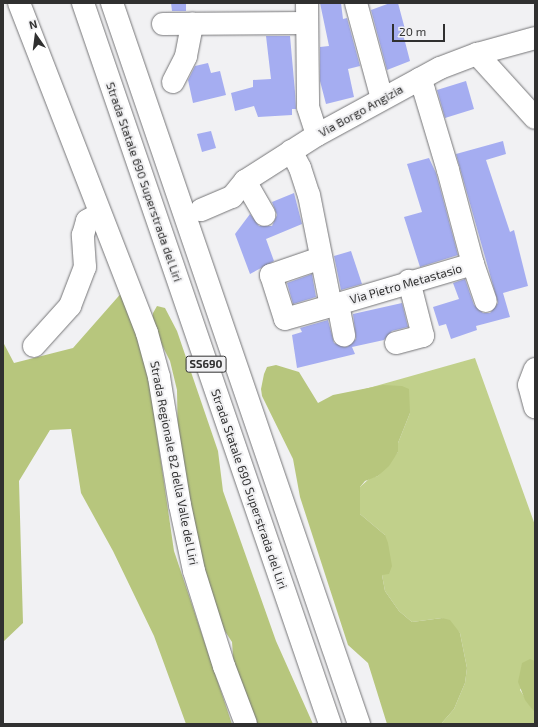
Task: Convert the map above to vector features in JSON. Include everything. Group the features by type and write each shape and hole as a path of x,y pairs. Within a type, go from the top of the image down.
{"main road":[{"name":"Strada Regionale 82 della Valle del Liri","path":"19,3 149,340 159,377 180,505 194,570 224,666 246,724"},
{"name":"Strada Statale 690 Superstrada del Liri","path":"83,3 330,724"},
{"name":"SS690","path":"112,3 359,724"},
{"path":"356,3 382,99"},
{"path":"267,9 307,11"},
{"path":"163,24 192,24 230,15 307,11"},
{"path":"307,11 308,107 317,135"},
{"path":"173,82 186,56 192,24"},
{"name":"Via Borgo Angizia","path":"201,210 232,197 245,181 291,151 418,79 477,54 535,38"},
{"path":"477,54 535,118"},
{"name":"Via Pietro Metastasio","path":"321,258 271,275 285,319 410,281 473,264 448,170 418,79"},
{"path":"291,151 300,168 309,195 321,258 344,335"},
{"path":"245,181 265,215"},
{"path":"34,346 70,306 85,267 83,235 87,221 100,213"},
{"path":"473,264 486,301"},
{"path":"396,343 422,336 410,281"},
{"path":"535,369 529,385 535,407"}],"green space":[{"path":"124,290 147,366 174,551 232,724 186,724 154,636 113,551 81,493 71,429 50,430 19,481 23,623 3,642 3,342 14,363 73,348"},
{"path":"157,306 165,308 177,331 218,451 223,491 276,641 313,724 256,724 234,670 232,642 219,622 185,498 178,445 177,390 170,361 152,325 153,313"},
{"path":"475,358 535,525 535,661 520,690 535,713 535,724 441,724 454,709 465,683 467,668 460,633 442,618 412,622 399,611 385,591 382,575 385,535 360,514 360,487 370,478 378,476 398,452 398,443 410,413 358,391"},
{"path":"276,365 299,372 318,403 333,395 383,385 402,386 409,389 410,413 398,443 398,452 389,466 378,476 365,481 360,487 360,514 385,535 392,566 389,574 382,575 385,591 399,611 412,622 442,618 450,620 460,633 467,668 465,683 454,709 441,724 387,724 368,663 348,645 300,497 293,459 262,396 261,389 267,367"},
{"path":"530,659 535,661 535,713 525,700 518,682 522,663"}],"building":[{"path":"171,3 186,3 186,11 172,11"},
{"path":"320,3 341,3 343,19 347,18 360,66 348,69 354,97 326,104 320,81 320,47 329,46"},
{"path":"390,3 398,3 406,33 403,34 410,61 387,70 371,10"},
{"path":"266,36 290,36 296,109 292,109 292,115 258,117 254,106 235,111 231,93 253,87 253,80 271,79"},
{"path":"208,63 211,73 220,71 226,95 193,103 188,80 195,66"},
{"path":"466,81 474,109 445,118 437,90"},
{"path":"211,131 216,148 202,152 197,134"},
{"path":"503,141 506,154 486,160 510,232 514,230 528,286 503,293 510,317 476,326 477,330 451,339 446,324 439,326 433,307 459,299 453,283 465,279 474,305 483,313 490,313 498,303 456,154"},
{"path":"429,158 436,173 458,255 420,267 404,217 422,212 407,164"},
{"path":"294,193 302,224 266,239 274,261 250,274 235,234 250,214 259,226 272,226 277,215 272,202"},
{"path":"351,251 362,284 341,290 334,256"},
{"path":"312,274 316,297 293,304 287,283"},
{"path":"402,303 408,327 392,331 384,340 352,347 355,354 297,368 292,335 302,332 300,328 328,320 334,343 347,347 356,339 353,314"}]}
